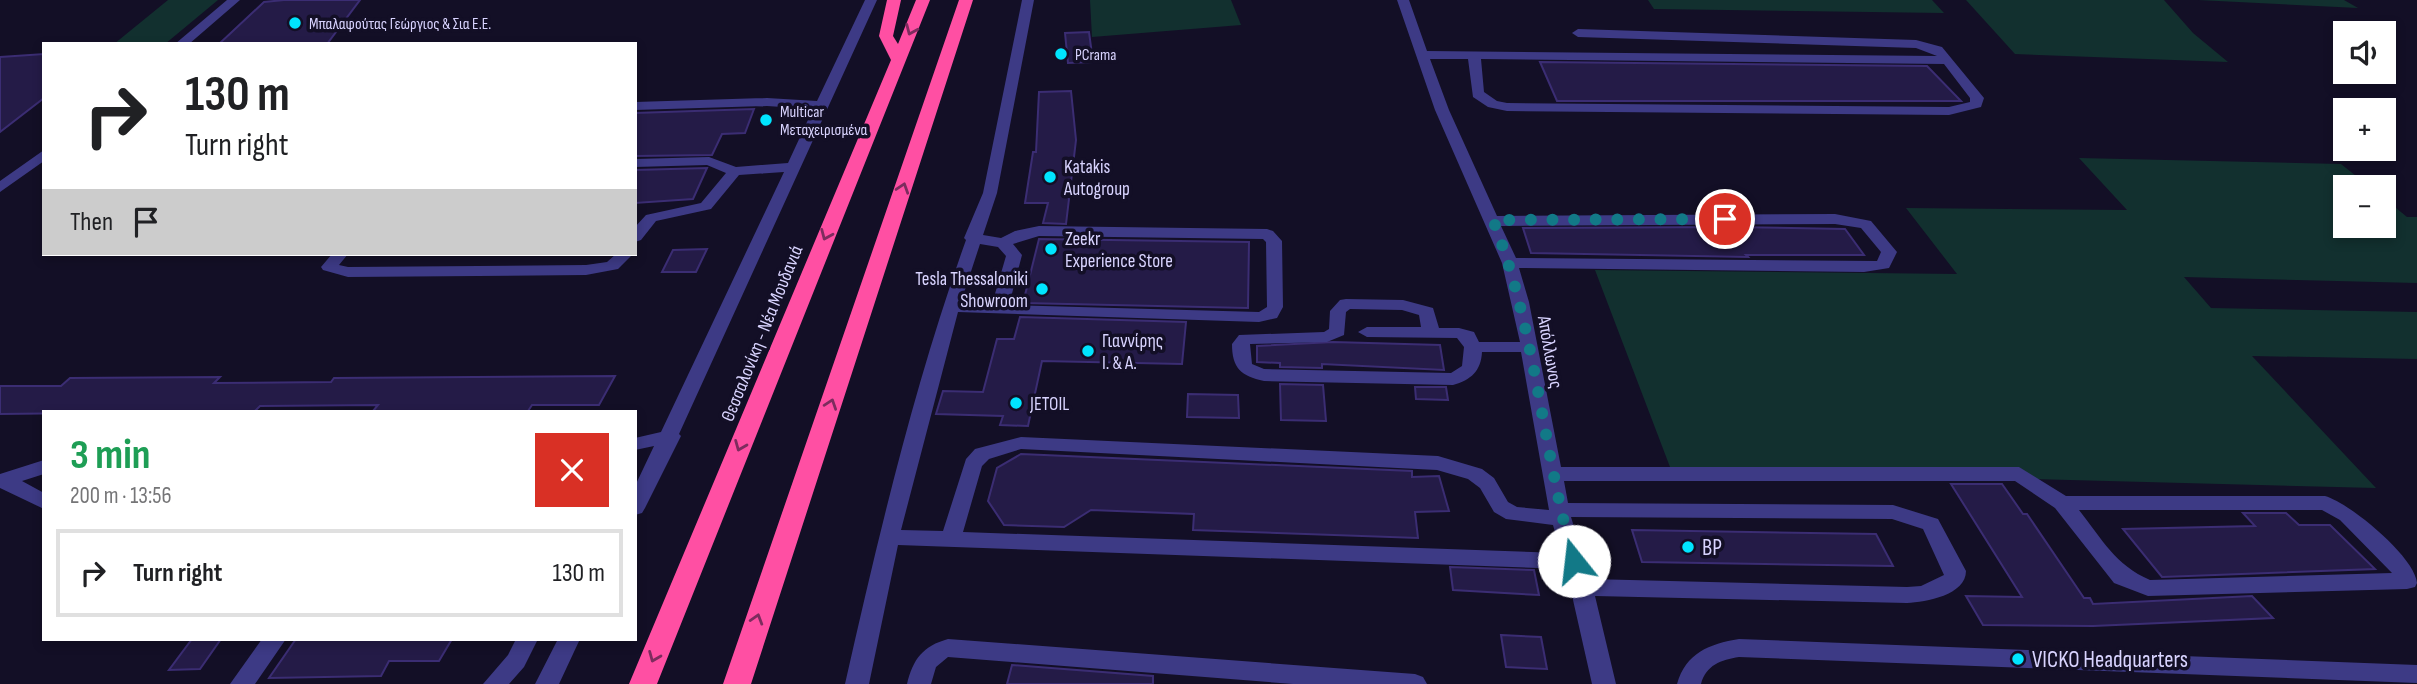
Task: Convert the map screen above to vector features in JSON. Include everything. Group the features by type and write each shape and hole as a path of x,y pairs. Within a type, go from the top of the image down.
{"highway":[{"path":"894,0 886,37 898,59"},
{"name":"Θεσσαλονίκη - Νέα Μουδανιά","path":"643,684 923,0"},
{"path":"737,684 967,0"}],"street":[{"path":"183,42 234,0"},
{"path":"637,504 671,436 871,0"},
{"path":"857,684 890,537 950,306 972,238 990,194 1028,0"},
{"name":"Απόλλωνος","path":"1403,0 1442,110 1510,263 1561,514 1582,587 1604,684"},
{"path":"1474,55 1478,94 1483,100 1507,107 1949,111 1976,104 1977,98 1948,60 1938,50 1916,44 1578,33"},
{"path":"1423,55 1948,60"},
{"path":"637,106 767,102 822,105"},
{"path":"0,188 42,156"},
{"path":"637,163 709,161 734,171 795,167"},
{"path":"637,235 651,218 713,204 734,171"},
{"path":"1493,220 1835,219 1866,224 1889,252 1883,265 1864,267 1510,263"},
{"path":"950,306 999,310 1259,317 1271,314 1275,307 1274,241 1267,234 1039,231 1021,234 1003,243 972,238"},
{"path":"999,310 1014,255 1003,243"},
{"path":"338,256 329,267 374,272 586,270 612,266 623,256"},
{"path":"1367,332 1465,334 1473,347 1472,368 1468,373 1453,379 1264,375 1245,370 1241,366 1241,344 1245,339 1327,337 1338,331 1338,311 1346,304 1414,307 1427,312 1431,333"},
{"path":"1473,347 1528,348"},
{"path":"637,444 671,436"},
{"path":"951,538 973,464 982,454 1021,443 1438,463 1475,474 1487,483 1501,507 1513,514 1893,512 1931,524 1955,571 1955,579 1942,587 1907,595 1582,587"},
{"path":"3,481 42,468"},
{"path":"1553,474 2019,474 2062,503 2122,577 2148,588 2402,583 2408,578 2347,515 2325,503 2062,503"},
{"path":"3,481 42,501"},
{"path":"890,537 1574,561"},
{"path":"242,684 274,641"},
{"path":"495,684 516,661 526,641"},
{"path":"547,684 568,641"},
{"path":"919,684 923,666 930,655 948,648 1415,684"},
{"path":"1689,684 1691,673 1702,660 1716,651 1739,648 2417,674"}],"green space":[{"path":"168,0 218,0 167,42 116,42"},
{"path":"1090,0 1231,0 1241,25 1092,37"},
{"path":"1648,0 1932,0 1944,13 1654,9"},
{"path":"1966,0 2164,0 2193,33 2228,62 2015,54"},
{"path":"2198,0 2344,0 2358,8"},
{"path":"2079,158 2341,164 2355,175 2333,175 2333,238 2396,238 2396,208 2407,217 2417,217 2417,283 2184,277 2211,308 2417,312 2417,359 2252,356 2376,488 2029,479 2019,467 1670,467 1595,270 1957,274 1906,208 2127,210"}],"building":[{"path":"360,0 328,42 221,42 264,2"},
{"path":"1089,32 1093,62 1068,63 1065,33"},
{"path":"42,54 42,100 0,132 0,57"},
{"path":"1540,62 1927,66 1961,101 1557,101"},
{"path":"1071,91 1076,140 1066,224 1043,223 1048,203 1025,203 1033,152 1036,152 1039,92"},
{"path":"754,109 745,133 722,134 712,155 637,156 637,113"},
{"path":"707,168 693,199 637,203 637,170"},
{"path":"1523,228 1845,229 1864,255 1746,255 1748,257 1531,253"},
{"path":"1039,239 1249,242 1248,308 1023,303"},
{"path":"707,249 696,272 662,272 673,250"},
{"path":"1020,317 1186,322 1182,364 1042,361 1028,426 1000,425 1003,416 936,414 943,391 983,392 997,339 1014,339"},
{"path":"1333,342 1440,345 1444,370 1322,364 1322,368 1280,367 1280,363 1257,362 1257,346"},
{"path":"615,376 599,405 532,405 529,410 374,410 378,405 260,406 256,410 42,410 42,414 0,414 0,386 61,386 70,378 220,377 214,383 331,382 334,378"},
{"path":"1280,384 1323,385 1326,421 1281,420"},
{"path":"1415,387 1446,387 1448,400 1416,399"},
{"path":"1188,394 1238,395 1239,418 1187,417"},
{"path":"1021,454 1412,471 1412,477 1439,476 1449,511 1415,512 1418,538 1193,530 1194,514 1091,510 1064,527 1004,525 988,501 997,468"},
{"path":"1951,484 2002,484 2023,514 2027,514 2084,598 2090,598 2093,604 2252,596 2273,618 2093,626 1983,625 1966,596 2022,597"},
{"path":"2243,513 2286,513 2299,525 2330,525 2375,569 2162,577 2123,529 2255,526"},
{"path":"1632,530 1876,534 1893,566 1642,562"},
{"path":"1450,567 1534,570 1539,595 1453,590"},
{"path":"1501,635 1541,637 1547,669 1506,667"},
{"path":"191,641 220,641 200,669 169,670"},
{"path":"295,641 451,641 439,661 389,661 381,676 269,678"},
{"path":"1012,665 1153,676 1153,684 1007,684"}],"place":[{"name":"Μπαλαφούτας Γεώργιος & Σια Ε.Ε.","path":"295,23"},
{"name":"PCrama","path":"1061,54"},
{"name":"Multicar Μεταχειρισμένα","path":"766,120"},
{"name":"Katakis Autogroup","path":"1050,177"},
{"name":"Zeekr Experience Store","path":"1051,249"},
{"name":"Tesla Thessaloniki Showroom","path":"1042,289"},
{"name":"Γιαννίρης Ι. & Α.","path":"1088,351"},
{"name":"JETOIL","path":"1016,403"},
{"name":"BP","path":"1688,547"},
{"name":"VICKO Headquarters","path":"2018,659"}],"route":[{"path":"1574,561 1559,510 1521,302 1510,263 1493,220 1725,219"}]}
